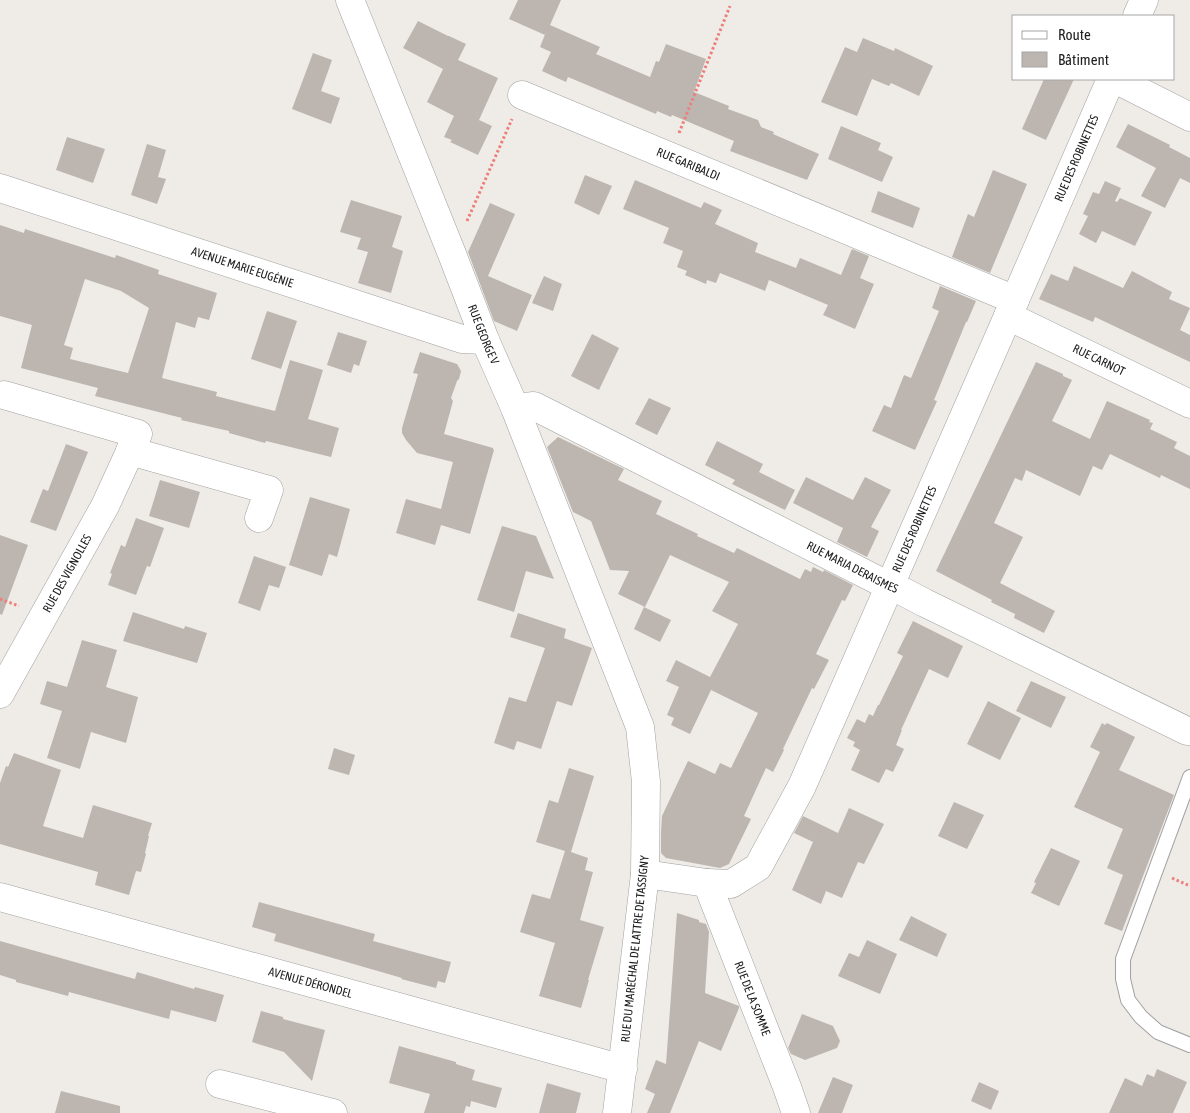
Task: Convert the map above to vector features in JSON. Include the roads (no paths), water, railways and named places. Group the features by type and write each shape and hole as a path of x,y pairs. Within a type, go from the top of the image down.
{"street":[{"name":"RUE GEORGE V","path":"350,0 618,669"},
{"path":"1137,15 1144,0"},
{"name":"RUE DES ROBINETTES","path":"645,874 707,883 731,884 758,867 802,786 1111,80"},
{"path":"1117,80 1190,117"},
{"name":"RUE GARIBALDI","path":"522,95 669,156 1011,308"},
{"name":"AVENUE MARIE EUGÉNIE","path":"0,188 462,339 485,340"},
{"name":"RUE CARNOT","path":"1011,308 1190,404"},
{"name":"RUE DES VIGNOLLES","path":"0,694 105,506 138,434 4,396"},
{"name":"RUE MARIA DERAISMES","path":"515,408 534,406 889,586 1190,731"},
{"path":"130,451 269,490 259,518"},
{"name":"RUE DU MARÉCHAL DE LATTRE DE TASSIGNY","path":"618,669 640,727 646,782 645,874 618,1113"},
{"name":"RUE DE LA SOMME","path":"707,883 796,1113"},
{"name":"AVENUE DÉRONDEL","path":"0,897 623,1069"},
{"path":"220,1084 333,1113"}],"lane":[{"path":"1190,777 1123,959 1123,979 1128,1000 1141,1017 1158,1032 1190,1045"}]}
